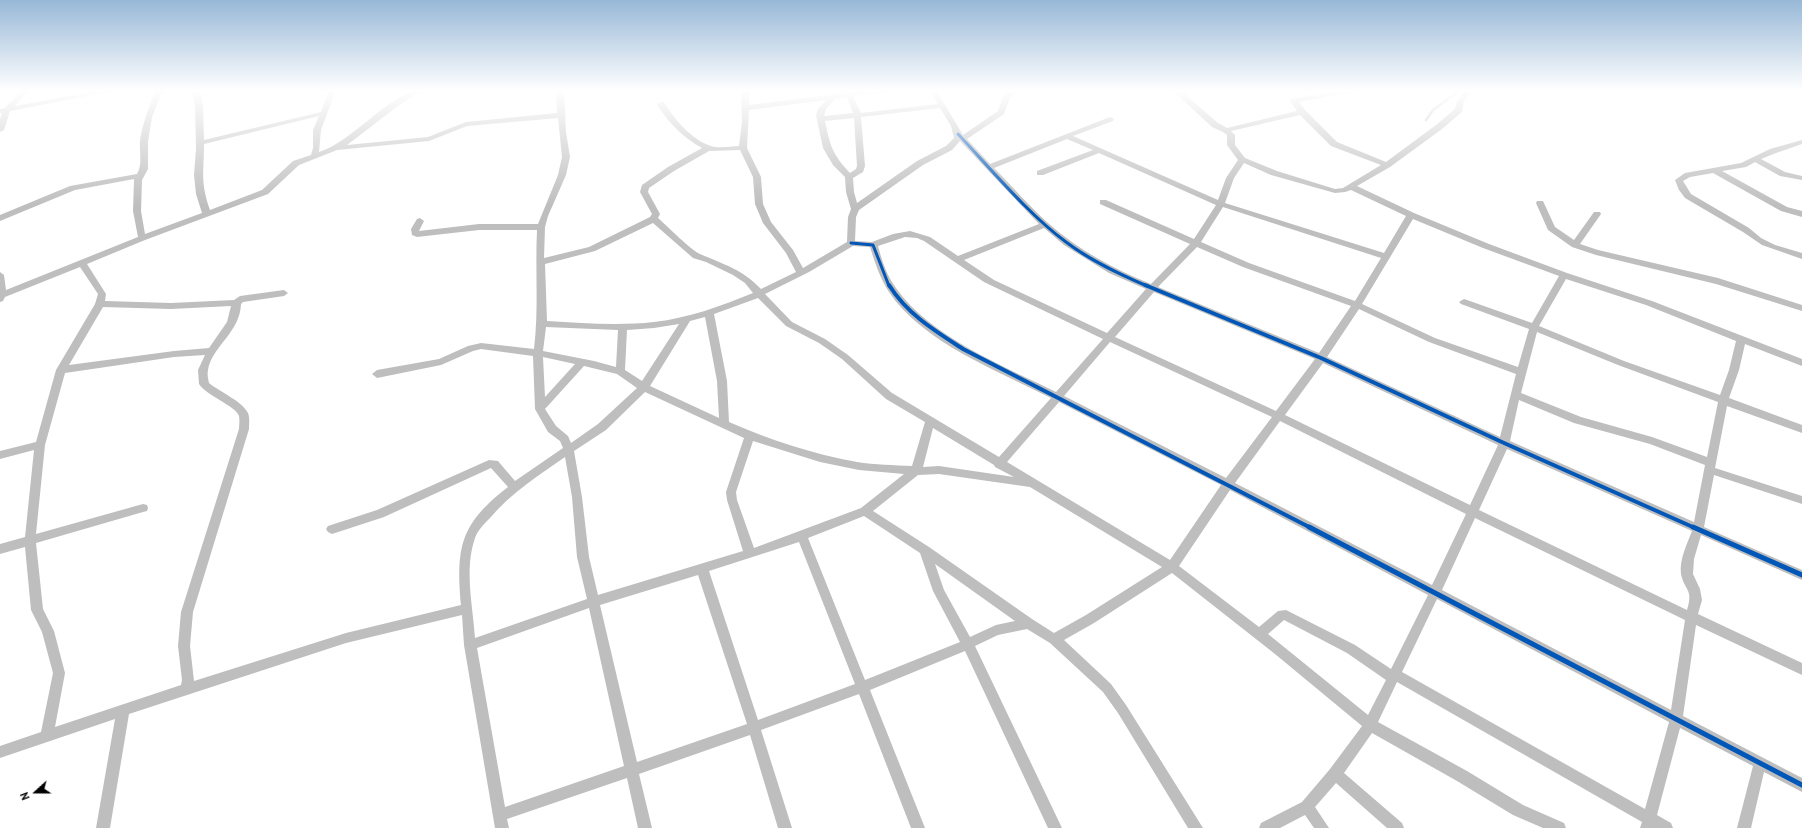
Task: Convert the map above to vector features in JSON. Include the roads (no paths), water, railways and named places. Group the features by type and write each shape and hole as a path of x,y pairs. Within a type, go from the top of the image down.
{"street":[{"path":"142,238 137,212 137,188 140,176 144,169 144,142 146,129"},
{"path":"200,129 198,175 200,194 206,214"},
{"path":"200,143 259,129"},
{"path":"314,156 317,148 318,129"},
{"path":"0,275 1,297 142,238 265,192 293,165 337,148 365,129"},
{"path":"337,148 429,139 455,129"},
{"path":"562,129 566,157 562,175 544,216 541,227 540,262 542,324 538,352 540,409 552,429 564,439 569,450 577,497 582,557 645,828"},
{"path":"682,129 708,148 743,148"},
{"path":"745,129 743,148 757,177 759,204 762,213 767,223 790,252 801,272"},
{"path":"823,129 827,148 836,163 849,177 850,192 855,209"},
{"path":"849,177 860,170 862,166 859,129"},
{"path":"956,129 961,136 989,167 1046,225 1067,243 1112,271 1321,358 1504,443 1802,575"},
{"path":"851,243 852,217 855,209 920,163 949,148 961,136 973,129"},
{"path":"989,167 1086,129"},
{"path":"1223,129 1231,135 1231,144 1242,160 1274,173 1335,191 1345,190 1352,187 1387,165 1436,129"},
{"path":"1226,130 1232,129"},
{"path":"1319,129 1334,144 1387,165"},
{"path":"1067,136 1221,204 1386,257"},
{"path":"1802,142 1773,151 1743,165 1682,177 1679,180 1683,190 1688,196 1746,230 1765,244 1802,256"},
{"path":"540,262 592,249 654,219 656,214 644,192 645,187 671,169 708,148"},
{"path":"1040,173 1098,151"},
{"path":"999,464 1152,288 1196,244 1221,204 1230,178 1242,160"},
{"path":"1755,160 1783,174 1802,178"},
{"path":"1714,170 1784,210 1802,214"},
{"path":"0,218 74,188 140,176"},
{"path":"1352,187 1411,215 1564,275 1649,303 1802,363"},
{"path":"1103,202 1246,265 1357,305 1432,340 1522,372"},
{"path":"1540,203 1551,228 1574,245 1596,252 1718,281 1802,308"},
{"path":"1574,245 1597,214"},
{"path":"1054,639 1090,619 1172,567 1228,484 1321,358 1357,305 1411,215"},
{"path":"654,219 696,256 736,273 748,281 789,324 822,341 845,357 889,396 1032,484 1172,567 1370,725 1462,776 1518,810 1559,828"},
{"path":"420,220 415,229 415,233 417,234 479,227 541,227"},
{"path":"958,259 1046,225"},
{"path":"542,324 623,326 653,325 675,322 709,312 759,294 818,264 851,243 872,245 897,235 911,234 921,236 958,259 975,273 1008,291 1278,416 1472,512 1802,669"},
{"path":"872,245 883,273 893,291 917,318 939,334 963,348 1228,484 1802,785"},
{"path":"47,736 59,673 48,631 37,610 30,540 40,445 61,370 100,304 102,294 82,263"},
{"path":"1266,828 1307,807 1335,774 1370,725 1435,592 1504,443 1517,395 1527,348 1534,327 1564,275"},
{"path":"100,304 171,306 236,303 240,299 284,293"},
{"path":"1464,302 1534,327 1621,363 1802,429"},
{"path":"186,689 188,680 184,646 188,612 244,429 244,415 239,408 212,392 204,384 203,370 212,351 229,328 237,308 236,303"},
{"path":"709,312 718,354 722,384 724,423"},
{"path":"687,318 644,387 602,427 514,487 499,500 476,526 470,536 465,557 470,645 501,822 632,770 863,687 968,644 996,630 1028,623"},
{"path":"620,372 623,326"},
{"path":"1648,823 1676,720 1691,617 1696,600 1694,589 1687,574 1688,559 1698,529 1723,400 1734,370 1741,340"},
{"path":"377,374 441,362 471,348 481,346 538,352 620,372 644,387 750,436 820,458 859,466 916,471 958,472 1032,484"},
{"path":"61,370 174,354 212,351"},
{"path":"540,409 582,362"},
{"path":"1517,395 1578,420 1664,445 1711,466 1802,500"},
{"path":"470,645 592,602 750,554 802,536 865,511 916,471 930,422"},
{"path":"750,436 731,492 732,500 750,554"},
{"path":"0,455 40,445"},
{"path":"332,529 380,514 453,482 489,464 494,464 514,487"},
{"path":"0,548 143,508"},
{"path":"865,511 925,550 1028,623 1054,639 1074,656 1107,688 1196,828"},
{"path":"802,536 918,828"},
{"path":"925,550 939,591 968,644 1055,828"},
{"path":"702,568 785,828"},
{"path":"0,752 186,689 346,638 467,609"},
{"path":"1259,635 1282,615 1286,615 1351,649 1393,676 1648,823 1666,828"},
{"path":"102,828 122,711"},
{"path":"1744,828 1760,764"},
{"path":"1335,774 1397,828"},
{"path":"1307,807 1322,828"}]}
